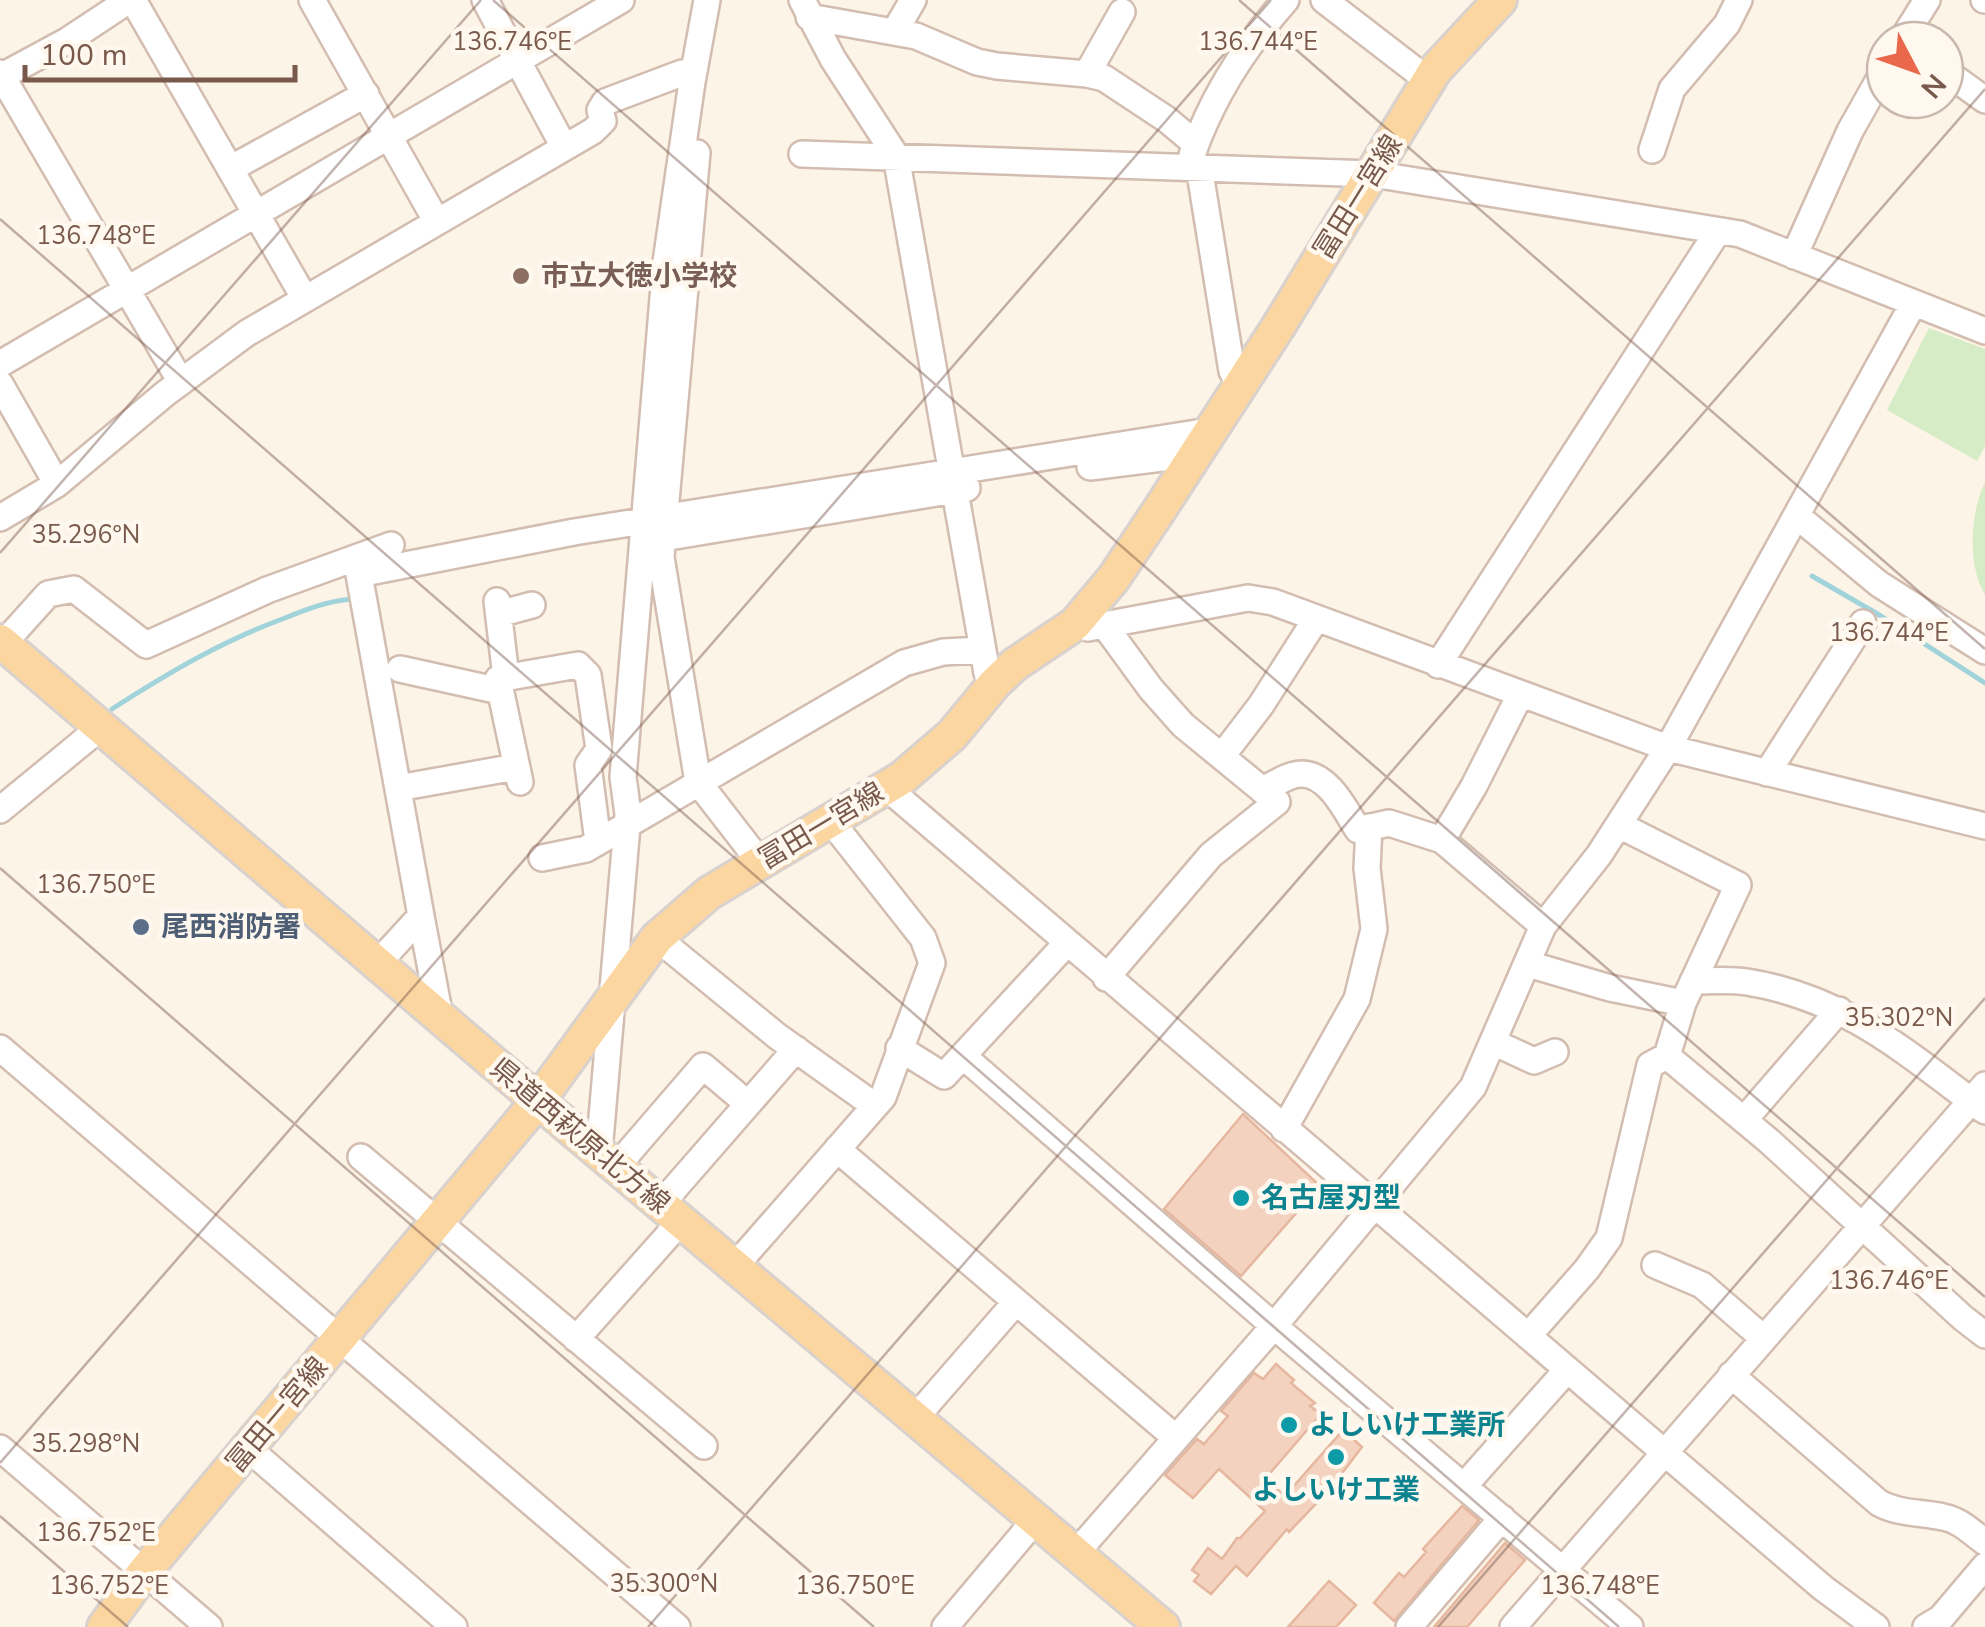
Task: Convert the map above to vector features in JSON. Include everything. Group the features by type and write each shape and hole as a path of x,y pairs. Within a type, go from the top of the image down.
{"main road":[{"name":"冨田一宮線","path":"104,1627 144,1572 538,1101 657,938 709,893 902,778 952,735 1014,665 1090,625 1113,579 1240,385 1429,81 1500,0"},
{"name":"県道西萩原北方線","path":"1,642 1162,1627"}],"street":[{"path":"181,382 1,74 67,41 131,0 305,299"},
{"path":"312,0 437,222"},
{"path":"486,0 564,148"},
{"path":"0,364 621,0"},
{"path":"711,0 693,74 666,262 657,525 698,782 760,862"},
{"path":"608,1160 612,997 627,826 623,777 657,525 711,0"},
{"path":"895,32 913,0"},
{"path":"1195,155 1229,76 1250,40 1286,0"},
{"path":"1324,0 1429,81"},
{"path":"1652,150 1672,89 1728,24 1739,0"},
{"path":"805,8 916,36 976,62 1104,78 1166,119 1195,155 1232,370 1240,385"},
{"path":"805,8 896,156 986,673 995,683"},
{"path":"1088,74 1122,12"},
{"path":"0,518 57,484 247,333 564,148 602,121 600,110 605,102 682,73 693,74"},
{"path":"230,169 366,94"},
{"path":"1794,256 1865,104"},
{"path":"802,154 1195,155 1373,174 1740,234 1985,330"},
{"path":"1438,665 1718,231"},
{"path":"1076,1553 1274,1326 1472,1086 1542,926 1619,826 1668,748 1913,304"},
{"path":"0,384 57,484"},
{"path":"1,642 48,594 74,589 146,644 267,590 357,566 952,482 1202,442"},
{"path":"1796,516 1880,584 1985,650"},
{"path":"357,566 391,545"},
{"path":"357,566 440,1017"},
{"path":"1090,625 1248,598 1273,602 1668,748 1985,826"},
{"path":"398,788 518,774 503,684 498,607 532,605"},
{"path":"1222,756 1261,705 1316,619"},
{"path":"1767,773 1863,623"},
{"path":"1090,625 1184,725 1277,802 1211,855 1106,978"},
{"path":"542,858 586,849 904,663 943,652 982,650"},
{"path":"400,669 503,684 578,664 588,675 599,749 588,765 598,842"},
{"path":"1442,840 1520,695"},
{"path":"0,790 93,721"},
{"path":"0,810 93,721"},
{"path":"1262,790 1300,774 1321,780 1358,830 1389,822 1442,840 1542,926"},
{"path":"886,788 1665,1454 1848,1609 1876,1627"},
{"path":"734,1266 883,1097 932,963 924,938 830,820"},
{"path":"1528,1336 1609,1238 1650,1065 1668,1056 1688,992 1738,885 1619,826"},
{"path":"1284,1129 1357,999 1374,929 1367,868 1368,827"},
{"path":"378,964 422,916"},
{"path":"657,938 722,993 875,1106"},
{"path":"899,1048 944,1076 1066,944"},
{"path":"1513,1627 1862,1226 1980,1099 1839,1010 1800,995 1745,982 1688,992 1610,988 1528,964"},
{"path":"1744,1120 1839,1010"},
{"path":"1493,1042 1534,1061 1555,1052"},
{"path":"0,1048 677,1627"},
{"path":"576,1339 748,1104 796,1049"},
{"path":"962,1056 1630,1627"},
{"path":"1668,1056 1985,1334"},
{"path":"608,1160 703,1066 748,1104"},
{"path":"837,1149 1176,1438"},
{"path":"360,1157 704,1446"},
{"path":"1654,1266 1702,1285 1763,1338"},
{"path":"916,1418 1016,1302"},
{"path":"1464,1486 1567,1370"},
{"path":"1732,1375 1879,1503 1891,1510 1946,1517 1966,1526 1985,1542"},
{"path":"0,1448 209,1627"},
{"path":"248,1450 454,1627"},
{"path":"1409,1627 1502,1518"},
{"path":"945,1627 1036,1519"},
{"path":"1926,1627 1942,1618 1985,1566"}],"green space":[{"path":"1929,328 1985,349 1985,446 1977,461 1887,410"},
{"path":"1985,482 1985,595 1975,569 1973,539 1976,509"}],"building":[{"name":"名古屋刃型","path":"1243,1114 1320,1186 1241,1276 1164,1209"},
{"path":"1276,1364 1321,1414 1265,1479 1285,1496 1343,1430 1362,1447 1331,1488 1289,1532 1287,1529 1247,1576 1236,1566 1211,1594 1194,1581 1199,1575 1192,1570 1208,1548 1222,1559 1265,1511 1219,1469 1193,1498 1165,1475 1197,1439 1204,1444 1228,1416 1221,1411 1254,1373 1263,1379"},
{"path":"1462,1506 1479,1520 1394,1621 1374,1603 1399,1573 1404,1577"},
{"path":"1505,1543 1525,1560 1467,1627 1434,1627"},
{"path":"1329,1581 1356,1605 1336,1627 1288,1627"}],"waterway":[{"path":"1812,576 1985,683"},
{"path":"112,709 217,647 310,609 352,599"}],"place":[{"name":"市立大徳小学校","path":"521,276"},
{"name":"尾西消防署","path":"141,927"},
{"name":"名古屋刃型","path":"1241,1198"},
{"name":"よしいけ工業所","path":"1289,1425"},
{"name":"よしいけ工業","path":"1336,1457"}]}
